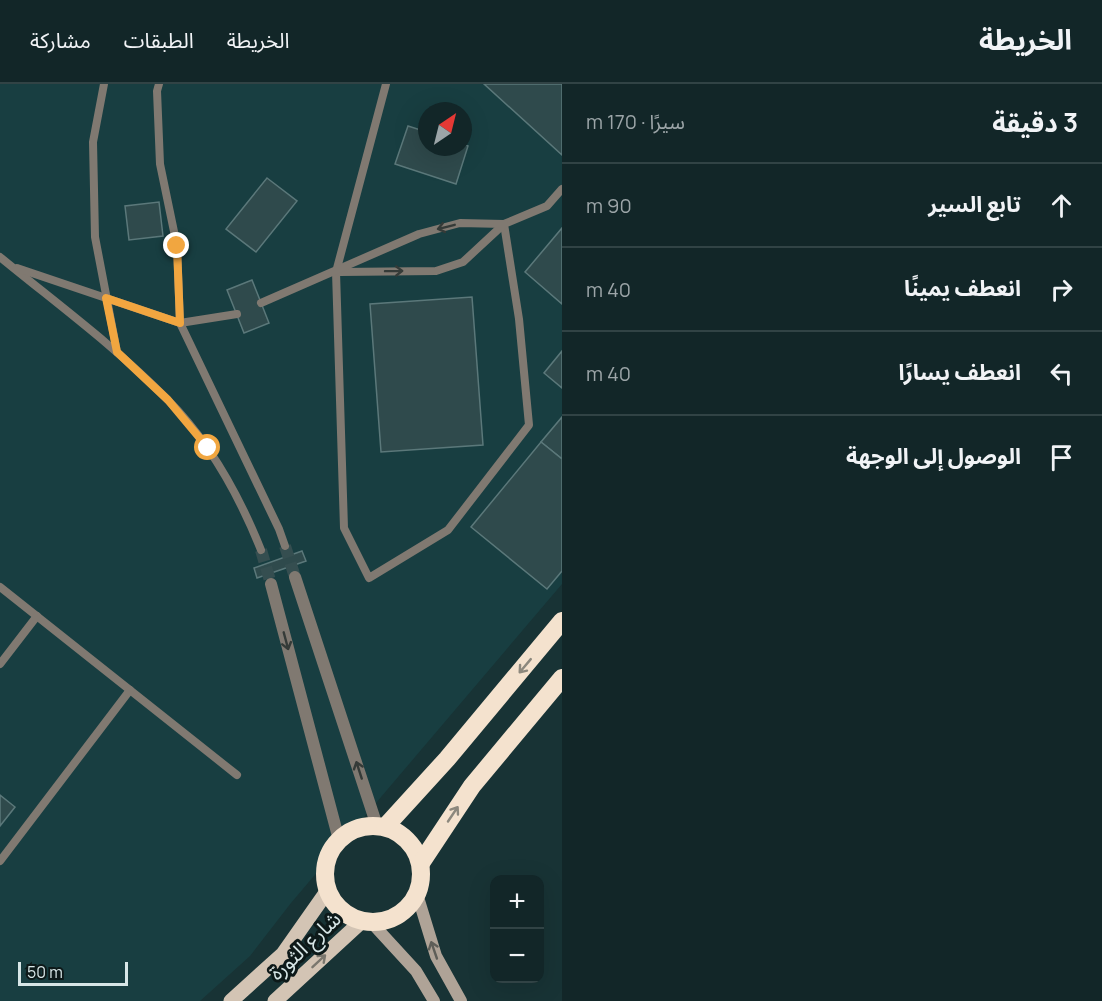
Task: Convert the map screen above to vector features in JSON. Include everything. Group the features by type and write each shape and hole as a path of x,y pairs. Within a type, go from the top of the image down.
{"highway":[{"path":"381,826 447,759 562,621"},
{"path":"421,863 472,786 562,678"},
{"path":"381,826 405,837 415,849 421,863 422,878 410,906 399,915 385,921 367,922 347,915 336,904 328,890 325,877 326,863 339,840 350,832 363,827 381,826"}],"main road":[{"name":"شارع الثورة","path":"231,1001 283,954 328,890"},
{"path":"417,894 436,956 461,1001"},
{"name":"شارع الثورة","path":"275,1001 367,922"},
{"path":"367,922 416,971 434,1001"}],"street":[{"path":"295,577 381,826"},
{"path":"271,584 339,840"}],"lane":[{"path":"104,84 93,142 95,237 117,352"},
{"path":"159,84 157,91 160,164 177,246 180,323 285,546"},
{"path":"386,84 336,272 344,528 369,578 448,530 528,425 519,319 504,224"},
{"path":"336,272 436,271 463,262 504,224 547,206 562,189"},
{"path":"261,303 419,234 460,223 504,224"},
{"path":"0,257 117,352 168,400 208,448 244,509 261,550"},
{"path":"12,267 180,323 237,314"},
{"path":"0,587 237,775"},
{"path":"0,664 37,616"},
{"path":"0,861 130,690"}],"shaded area":[{"path":"0,84 562,84 562,584 291,903 250,956 200,1001 0,1001"}],"building":[{"path":"484,84 562,84 562,155"},
{"path":"408,126 418,129 418,156 465,156 456,184 395,164"},
{"path":"267,178 297,201 256,252 226,229"},
{"path":"159,202 163,236 129,240 125,206"},
{"path":"562,228 562,304 525,272"},
{"path":"252,280 269,323 244,333 227,290"},
{"path":"472,297 483,445 381,452 370,304"},
{"path":"562,351 562,388 544,373"},
{"path":"562,417 562,459 541,442"},
{"path":"541,442 562,459 562,571 547,589 471,527"},
{"path":"302,551 306,561 257,578 254,568"},
{"path":"0,795 15,807 0,826"}],"tunnel":[{"path":"285,546 295,577"},
{"path":"261,550 271,584"}],"route":[{"path":"177,246 180,323 106,298 117,352 168,400 208,448"}]}
